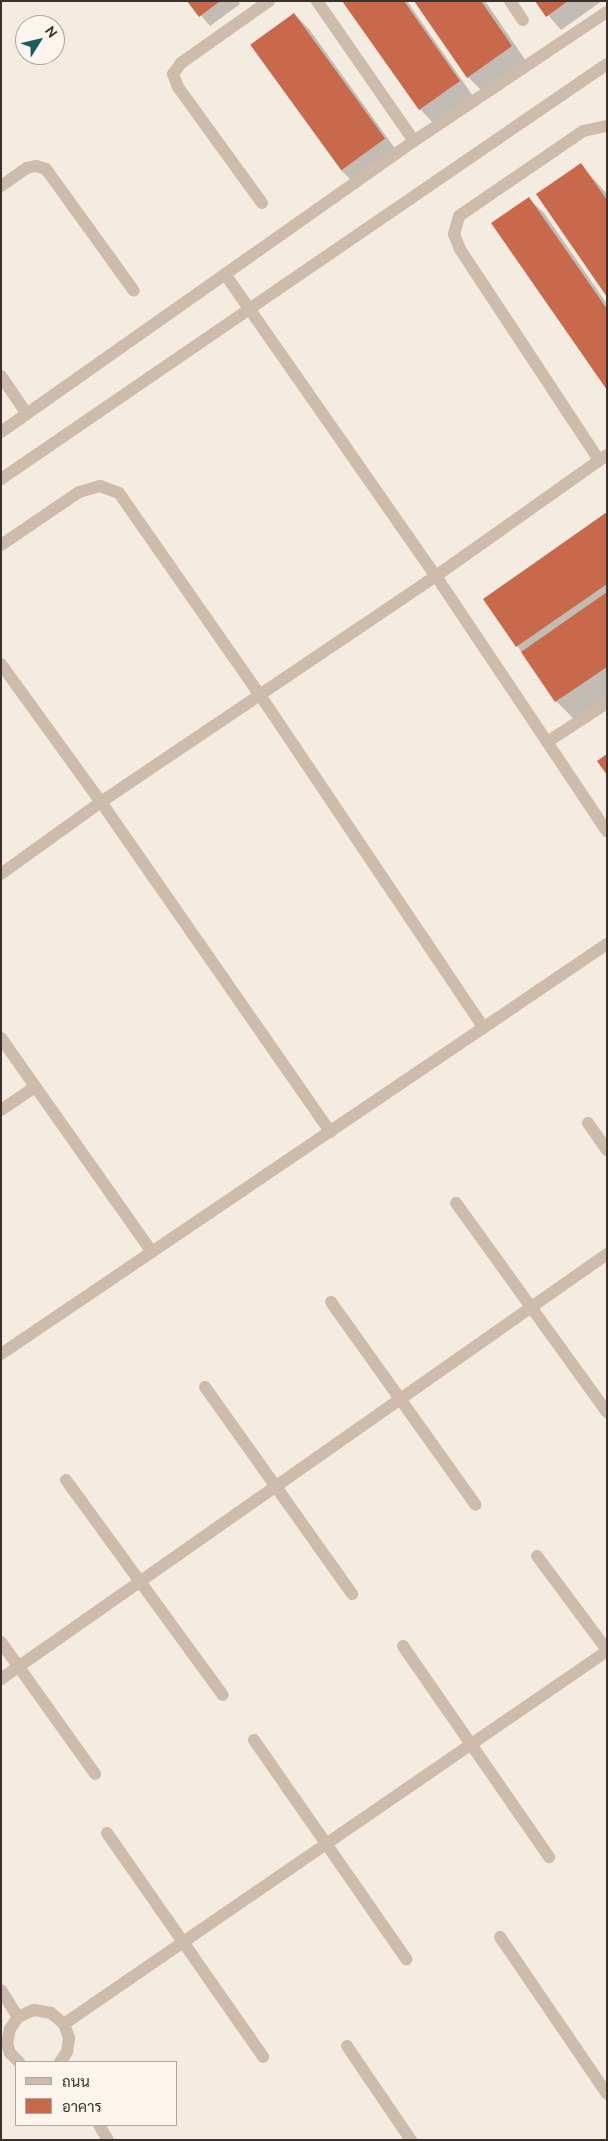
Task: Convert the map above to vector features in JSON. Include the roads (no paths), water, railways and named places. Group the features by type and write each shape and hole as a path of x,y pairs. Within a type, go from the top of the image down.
{"street":[{"path":"262,202 178,87 173,74 181,63 269,1"},
{"path":"317,1 414,141"},
{"path":"510,1 523,20"},
{"path":"1,432 414,141 607,12"},
{"path":"1,478 607,64"},
{"path":"1,874 101,802 436,576 603,457 460,249 454,234 459,216 583,131 607,126"},
{"path":"1,186 27,168 36,166 46,169 134,291"},
{"path":"225,274 436,576 607,831"},
{"path":"1,376 26,414"},
{"path":"1,545 79,492 100,486 119,494 260,695 483,1027"},
{"path":"1,664 101,802 330,1132"},
{"path":"547,742 607,703"},
{"path":"1,1354 607,944"},
{"path":"1,1038 151,1251"},
{"path":"1,1110 35,1087"},
{"path":"588,1123 607,1150"},
{"path":"456,1203 607,1412"},
{"path":"1,1679 607,1254"},
{"path":"331,1302 476,1505"},
{"path":"205,1387 274,1487 352,1594"},
{"path":"66,1480 223,1695"},
{"path":"64,2024 607,1650 537,1556"},
{"path":"1,1642 95,1774"},
{"path":"403,1646 549,1857"},
{"path":"254,1740 406,1959"},
{"path":"106,1833 264,2057"},
{"path":"500,1937 607,2094"},
{"path":"1,1990 18,2017"},
{"path":"10,2059 7,2044 10,2029 18,2017 34,2010 51,2013 64,2024 69,2038 67,2052 61,2061"},
{"path":"347,2046 411,2140"},
{"path":"99,2126 108,2140"}]}
